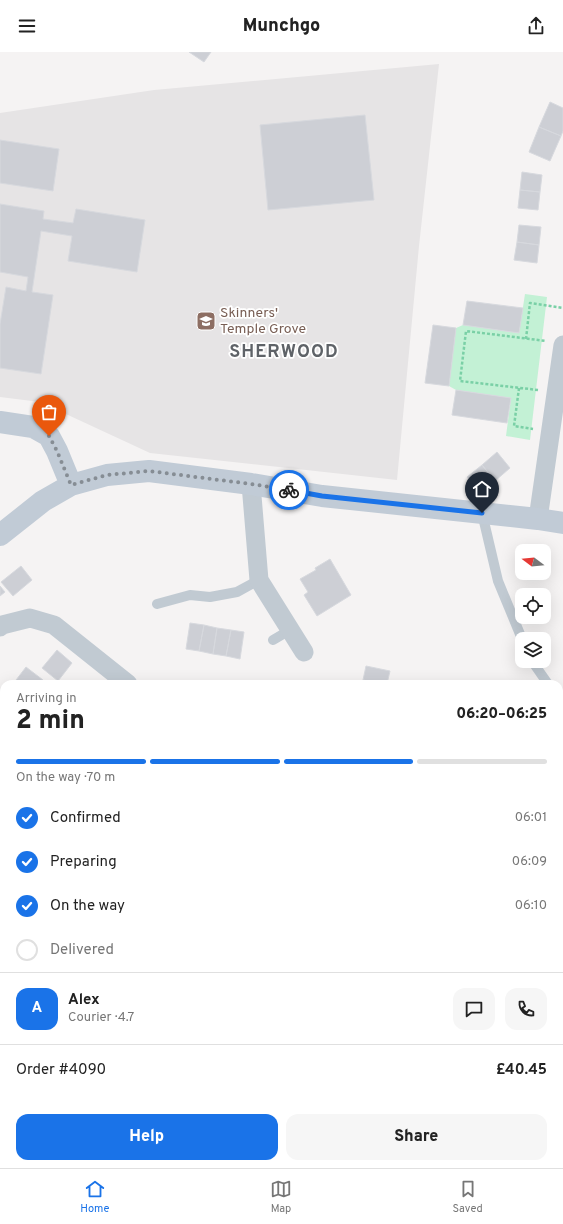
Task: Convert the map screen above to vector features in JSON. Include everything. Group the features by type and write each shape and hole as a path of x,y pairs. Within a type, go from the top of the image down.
{"street":[{"path":"538,519 556,393 556,343"},
{"path":"0,422 33,427 49,436 71,485"},
{"path":"0,535 43,501 71,485 107,475 149,471 251,484 322,496 563,523"},
{"path":"251,484 259,580 304,652"},
{"path":"0,627 2,625 30,618 54,625 123,680"}],"lane":[{"path":"482,513 498,581 519,632"},
{"path":"156,604 190,595 210,597 237,592 259,580"},
{"path":"273,640 290,630"},
{"path":"537,668 545,680"}],"path":[{"path":"526,339 530,303 563,308"},
{"path":"556,343 466,331 460,374 460,381 556,393"},
{"path":"519,388 514,426 551,431"}],"shaded area":[{"name":"Skinners' Temple Grove","path":"439,64 419,246 397,480 150,453 40,402 0,397 0,113 154,90"}],"green space":[{"path":"525,294 547,297 530,440 506,436 511,398 456,390 449,386 456,328 463,325 519,333"}],"building":[{"path":"189,52 211,52 204,62"},
{"path":"550,102 563,108 563,131 561,136 539,127"},
{"path":"365,115 374,200 268,210 260,125"},
{"path":"539,127 561,136 550,161 529,152"},
{"path":"0,140 59,149 53,191 0,183"},
{"path":"522,172 542,175 540,192 520,190"},
{"path":"520,190 540,192 538,210 518,208"},
{"path":"0,204 44,211 43,219 73,223 76,209 145,220 137,272 68,261 72,236 41,231 32,292 53,295 41,374 0,368 0,324 6,287 26,291 28,277 0,272"},
{"path":"519,225 541,227 539,245 517,242"},
{"path":"517,242 539,245 537,263 514,260"},
{"path":"467,301 523,308 519,333 463,325"},
{"path":"433,325 456,328 449,386 425,383"},
{"path":"456,390 511,398 507,423 452,415"},
{"path":"497,452 510,468 495,481 482,465"},
{"path":"482,465 495,481 480,493 467,477"},
{"path":"330,559 351,595 317,616 304,595 308,592 300,579 316,570 315,568"},
{"path":"21,566 32,580 13,596 1,582"},
{"path":"0,586 5,592 0,596"},
{"path":"190,623 204,625 199,651 186,649"},
{"path":"204,625 217,628 213,654 199,651"},
{"path":"217,628 231,630 226,656 213,654"},
{"path":"231,630 244,632 240,659 226,656"},
{"path":"57,650 72,663 59,680 42,668"},
{"path":"366,666 390,671 388,680 363,680"},
{"path":"26,667 43,680 16,680"}],"way so far":[{"path":"49,436 71,485 107,475 149,471 289,490"}],"place":[{"name":"Skinners' Temple Grove","path":"206,321"}],"district":[{"name":"SHERWOOD","path":"284,352"}],"route":[{"path":"289,490 322,496 482,513"}]}
